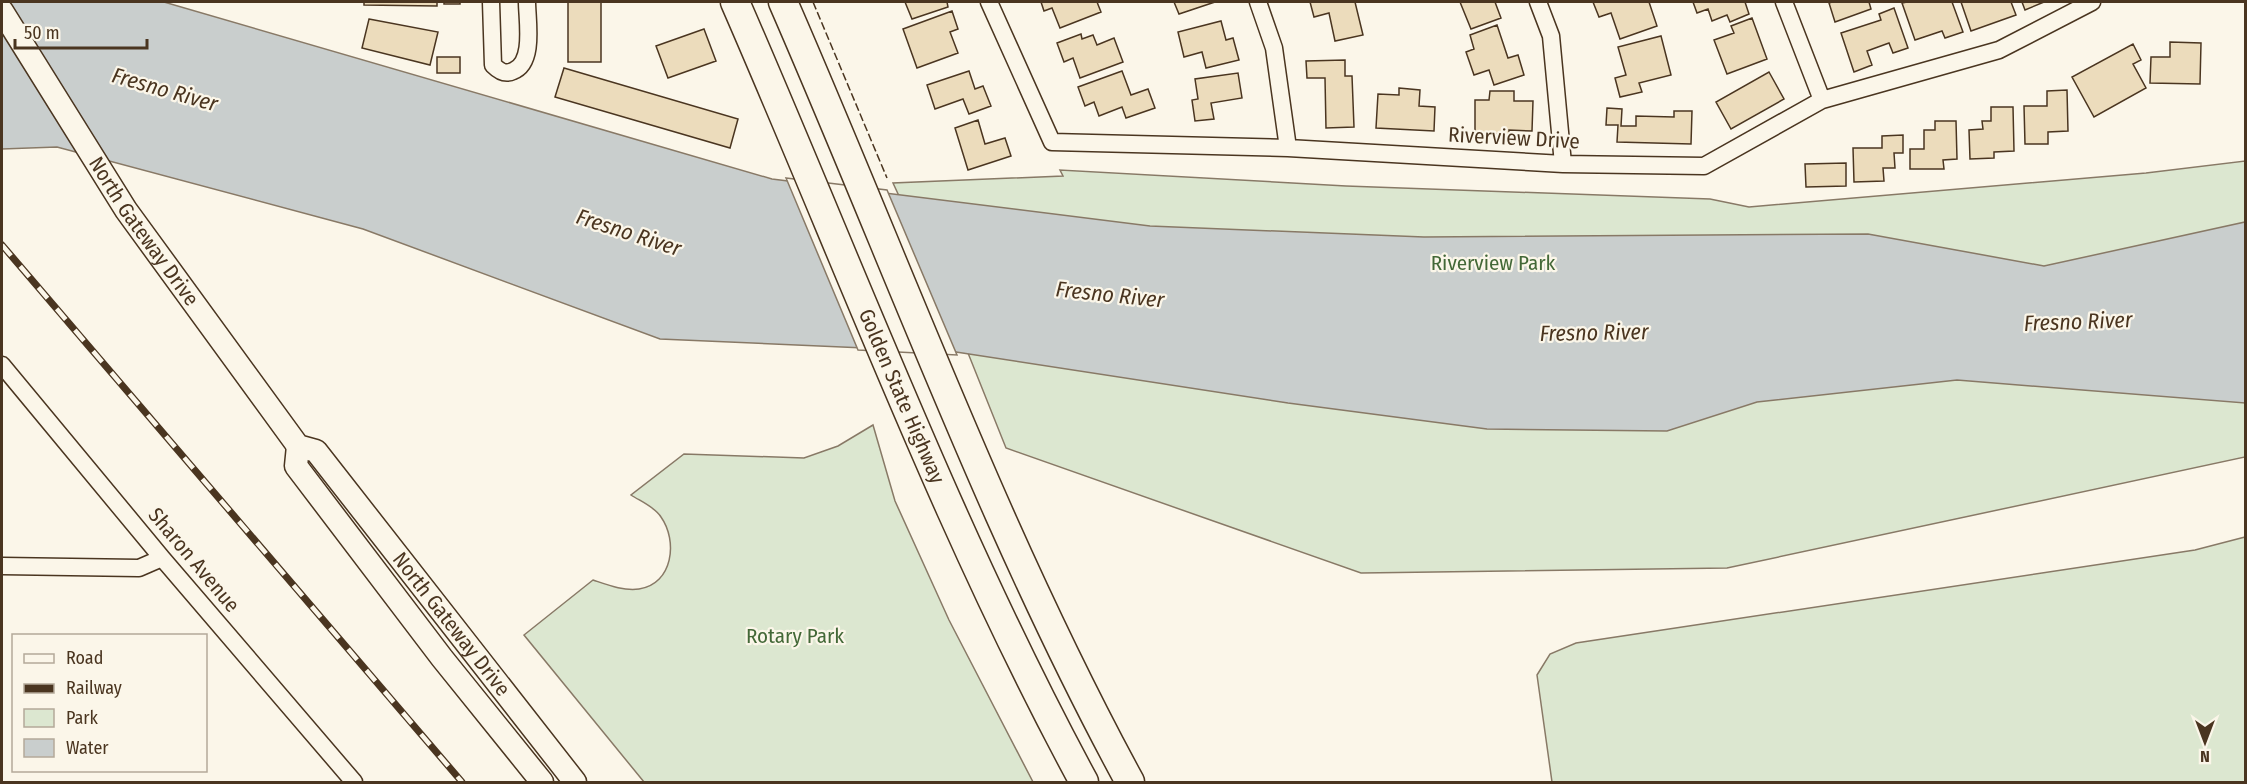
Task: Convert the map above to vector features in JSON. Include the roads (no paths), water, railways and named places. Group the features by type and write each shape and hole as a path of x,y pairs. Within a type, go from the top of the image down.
{"highway":[{"name":"Golden State Highway","path":"735,2 956,522 1008,635 1084,783"},
{"name":"Golden State Highway","path":"783,2 830,109 1002,524 1090,708 1131,783"}],"main road":[{"name":"North Gateway Drive","path":"2,11 126,210 298,446 316,451 575,783"},
{"name":"North Gateway Drive","path":"298,446 296,466 542,783"}],"street":[{"path":"491,2 493,65 500,71 510,73 519,69 527,52 527,2"},
{"name":"Riverview Drive","path":"989,2 1052,142 1288,148 1563,164 1704,166 1822,100 1999,50 2092,2"},
{"path":"1258,2 1274,48 1288,148"},
{"path":"1538,2 1551,36 1563,164"},
{"path":"1784,2 1822,100"},
{"name":"Sharon Avenue","path":"2,365 162,558 354,783"},
{"path":"2,566 139,568 162,558"}],"water":[{"name":"Fresno River","path":"2,2 164,2 772,179 1150,226 1424,237 1868,234 2044,266 2245,222 2245,403 1957,380 1757,402 1667,431 1487,429 1288,403 956,352 660,339 363,229 57,147 2,149"}],"railway":[{"path":"2,245 462,782"}],"park label":[{"name":"Riverview Park","path":"1493,263"},
{"name":"Rotary Park","path":"795,636"}]}
